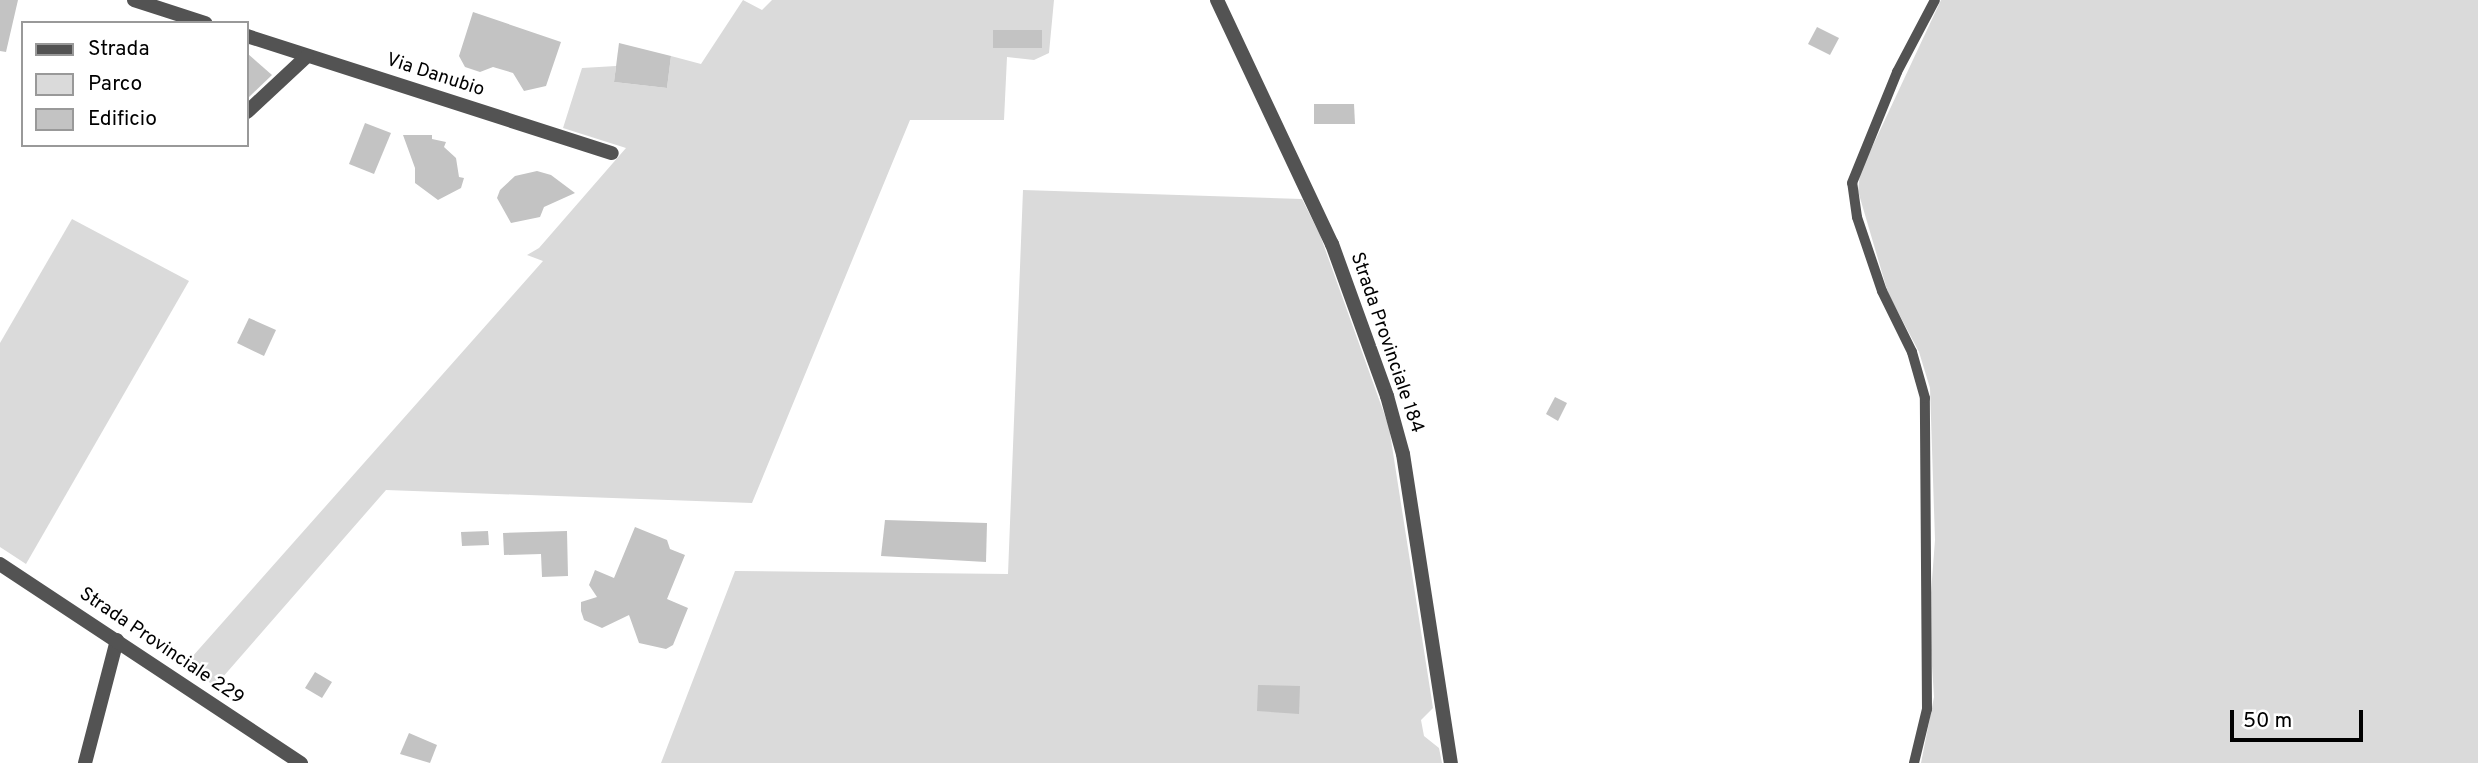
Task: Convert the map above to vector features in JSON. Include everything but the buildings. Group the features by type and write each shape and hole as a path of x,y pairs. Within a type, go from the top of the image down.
{"street":[{"path":"134,0 199,21"},
{"name":"Strada Provinciale 184","path":"1217,0 1332,244 1391,407 1403,454 1451,763"},
{"name":"Via Danubio","path":"248,36 612,153"},
{"path":"248,111 307,55"},
{"name":"Strada Provinciale 229","path":"0,564 301,763"},
{"path":"85,763 117,640"}],"lane":[{"path":"1914,763 1927,709 1925,398 1912,352 1873,267 1857,217 1852,183 1897,72 1935,0"}],"green space":[{"path":"743,0 762,10 772,0 1054,0 1049,53 1034,60 1007,57 1004,120 910,120 752,503 386,490 215,686 184,666 543,261 527,255 539,248 626,148 563,128 582,68 616,66 614,82 667,88 671,56 701,64"},
{"path":"1941,0 2478,0 2478,763 1921,763 1934,697 1929,619 1935,540 1930,388 1919,352 1888,293 1858,191 1860,173"},
{"path":"1023,190 1302,199 1320,235 1389,427 1433,708 1421,720 1424,736 1439,748 1442,763 661,763 735,571 1008,574"},
{"path":"72,219 189,281 26,564 0,547 0,343"}]}
